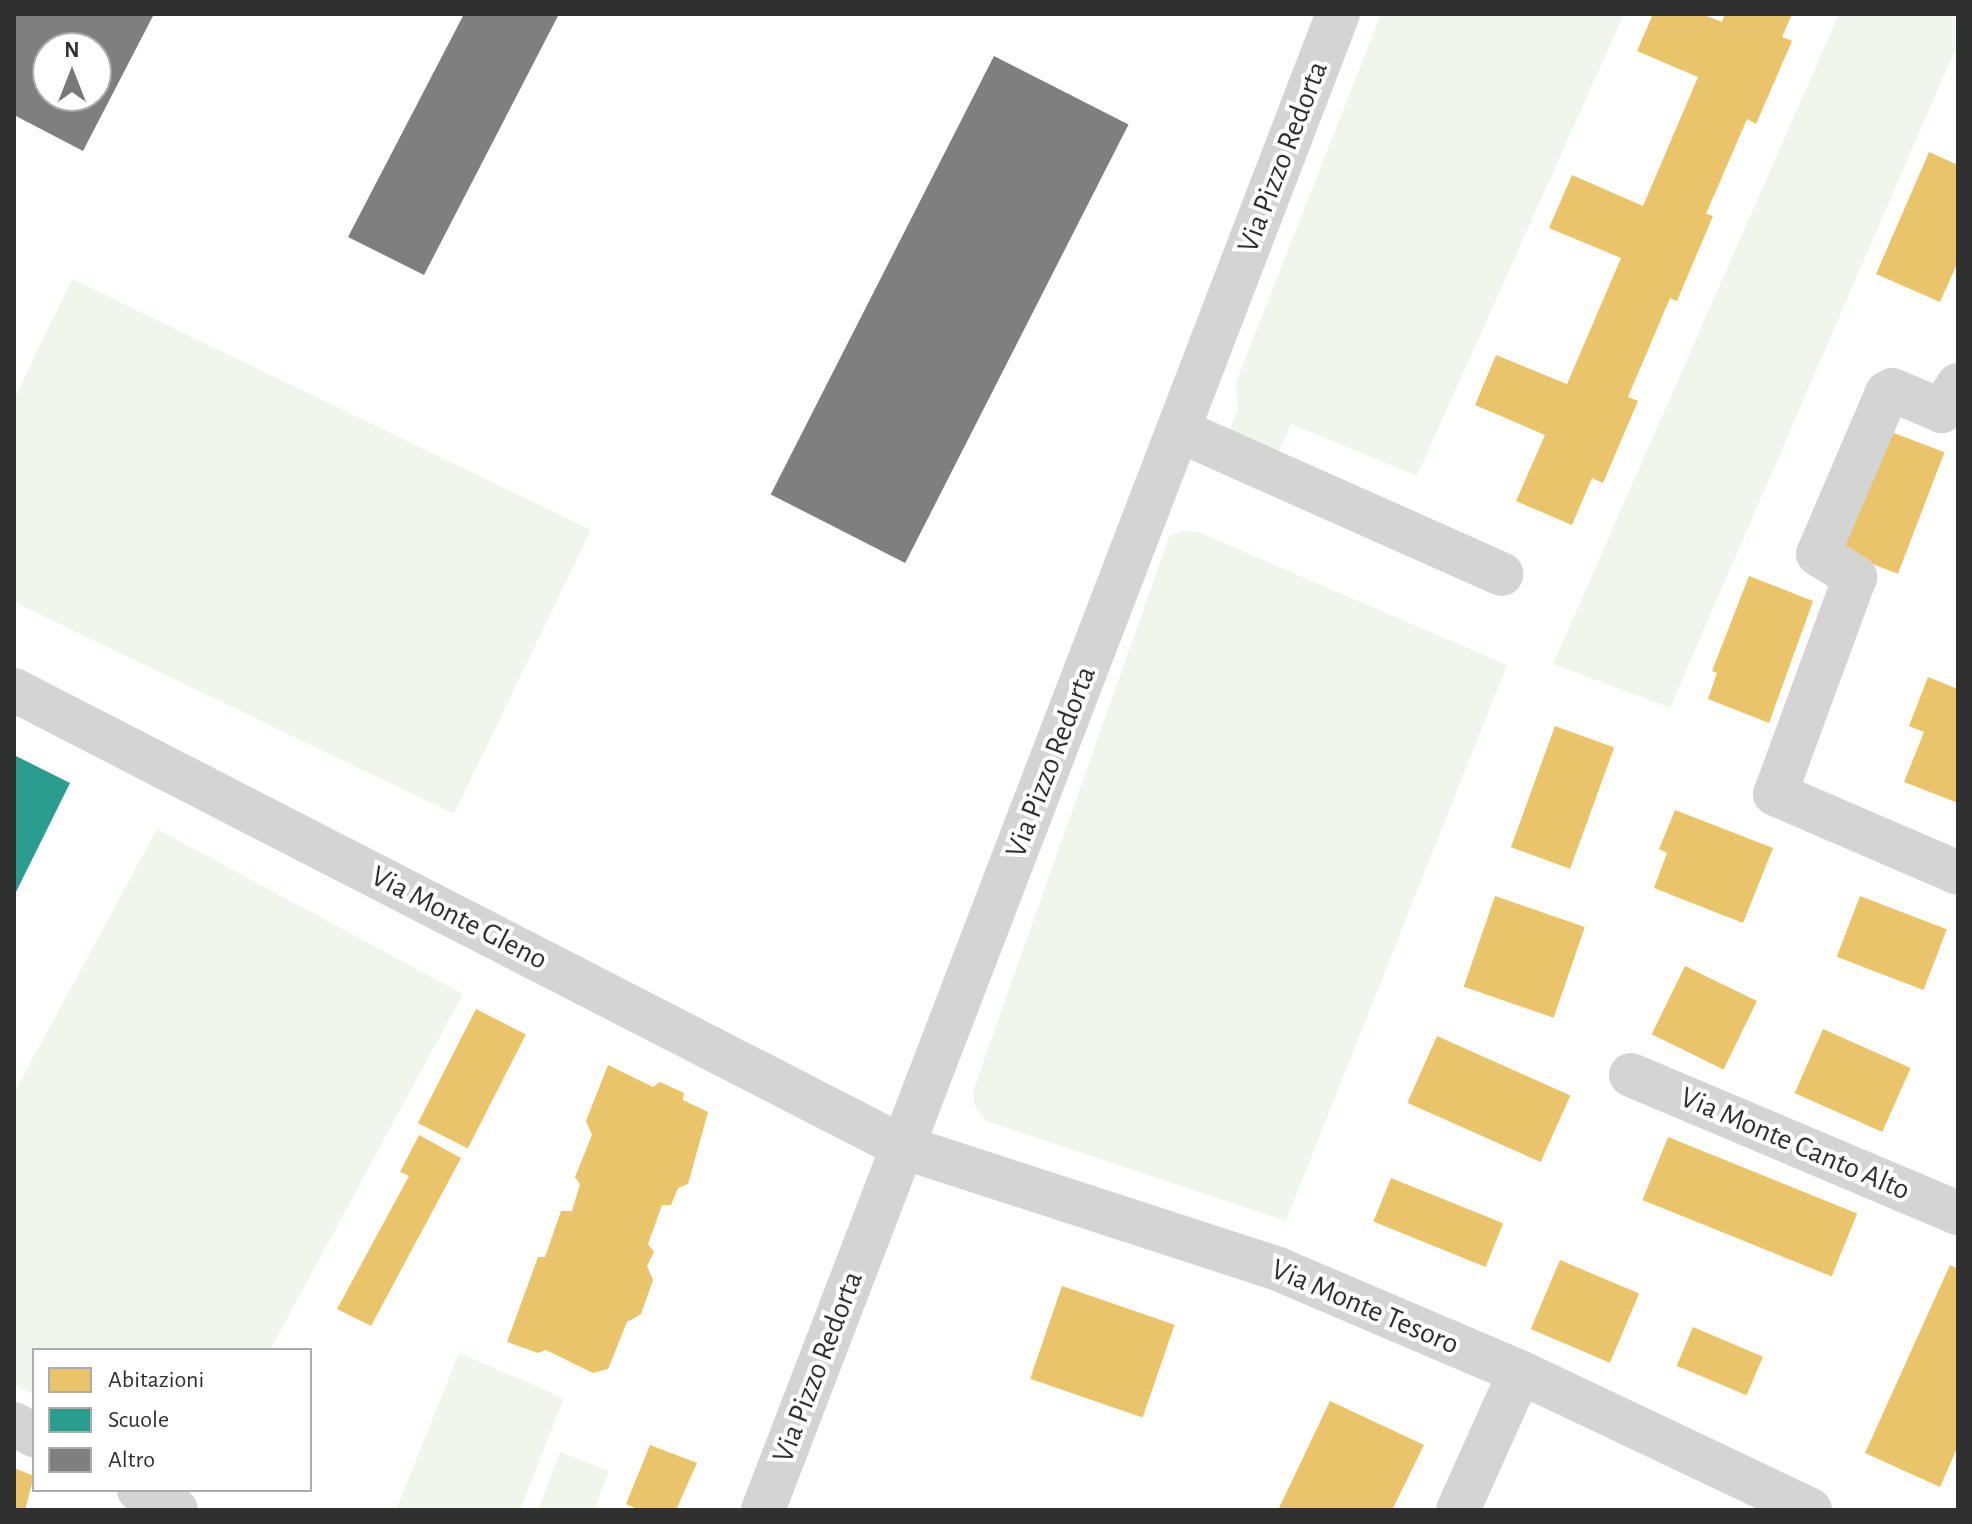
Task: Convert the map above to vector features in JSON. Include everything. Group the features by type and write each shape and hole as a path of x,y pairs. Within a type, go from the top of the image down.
{"street":[{"name":"Via Pizzo Redorta","path":"763,1510 1338,14"},
{"path":"1958,385 1942,411 1892,390 1887,393 1818,554 1855,577 1775,794 1958,873"},
{"path":"1178,430 1501,574"},
{"name":"Via Monte Gleno","path":"14,690 903,1147"},
{"name":"Via Monte Canto Alto","path":"1631,1075 1958,1213"},
{"name":"Via Monte Tesoro","path":"903,1147 1278,1269 1520,1372 1810,1510"},
{"path":"1458,1510 1520,1372"},
{"path":"14,1424 32,1434"},
{"path":"143,1492 176,1510"}],"shaded area":[{"path":"1381,14 1624,14 1417,476 1291,424 1278,453 1229,432 1238,408 1236,382"},
{"path":"1839,14 1958,14 1958,43 1670,708 1553,664"},
{"path":"72,279 591,530 454,814 14,602 14,399"},
{"path":"1182,530 1198,532 1507,665 1286,1221 986,1121 975,1107 973,1091 1169,537"},
{"path":"157,829 463,994 271,1348 32,1348 32,1394 14,1384 14,1093"},
{"path":"459,1353 564,1398 520,1510 396,1510"},
{"path":"560,1452 609,1471 594,1510 538,1510"}],"building: Abitazioni":[{"path":"1653,14 1702,14 1722,22 1725,14 1792,14 1782,37 1792,41 1756,124 1747,119 1706,214 1713,216 1677,301 1670,298 1628,397 1638,401 1603,483 1592,478 1572,525 1516,501 1545,435 1475,405 1496,355 1567,384 1621,258 1549,228 1572,175 1643,206 1698,77 1637,51"},
{"path":"1929,152 1958,165 1958,262 1940,302 1876,274"},
{"path":"1881,428 1944,452 1898,574 1834,549"},
{"path":"1749,576 1813,601 1769,723 1708,699 1717,673 1712,671"},
{"path":"1928,677 1958,689 1958,803 1904,782 1924,732 1909,726"},
{"path":"1555,726 1614,748 1570,869 1511,847"},
{"path":"1675,810 1773,848 1743,923 1654,888 1667,853 1659,849"},
{"path":"1495,896 1585,927 1554,1018 1464,987"},
{"path":"1860,896 1947,929 1924,990 1837,957"},
{"path":"1685,966 1757,1001 1724,1069 1652,1034"},
{"path":"476,1009 526,1034 468,1148 418,1123"},
{"path":"1823,1029 1911,1068 1882,1132 1795,1093"},
{"path":"1437,1036 1570,1095 1541,1162 1407,1103"},
{"path":"608,1065 653,1087 660,1082 684,1093 683,1100 708,1112 688,1184 678,1188 671,1205 662,1205 648,1244 654,1252 647,1266 653,1280 641,1314 627,1322 608,1369 593,1373 546,1350 538,1353 507,1342 538,1257 545,1257 561,1211 572,1211 580,1184 575,1177 592,1135 586,1121"},
{"path":"419,1135 461,1158 371,1326 337,1309 409,1176 400,1172"},
{"path":"1668,1137 1857,1213 1832,1276 1643,1200"},
{"path":"1391,1178 1503,1223 1486,1267 1373,1222"},
{"path":"1560,1260 1639,1294 1610,1363 1531,1329"},
{"path":"1950,1265 1958,1269 1958,1446 1940,1487 1865,1453"},
{"path":"1062,1286 1175,1325 1143,1417 1030,1379"},
{"path":"1693,1327 1763,1357 1747,1395 1677,1366"},
{"path":"1330,1401 1424,1445 1392,1510 1278,1510"},
{"path":"650,1445 697,1463 676,1510 640,1510 626,1504"},
{"path":"14,1468 32,1475 32,1484 25,1510 14,1510"}],"building: Scuole":[{"path":"14,755 70,783 14,896"}],"building: Altro":[{"path":"14,14 154,14 112,95 112,32 32,32 32,112 103,112 83,151 14,115"},
{"path":"464,14 559,14 424,275 348,237"},
{"path":"994,56 1129,125 905,563 771,494"}]}
